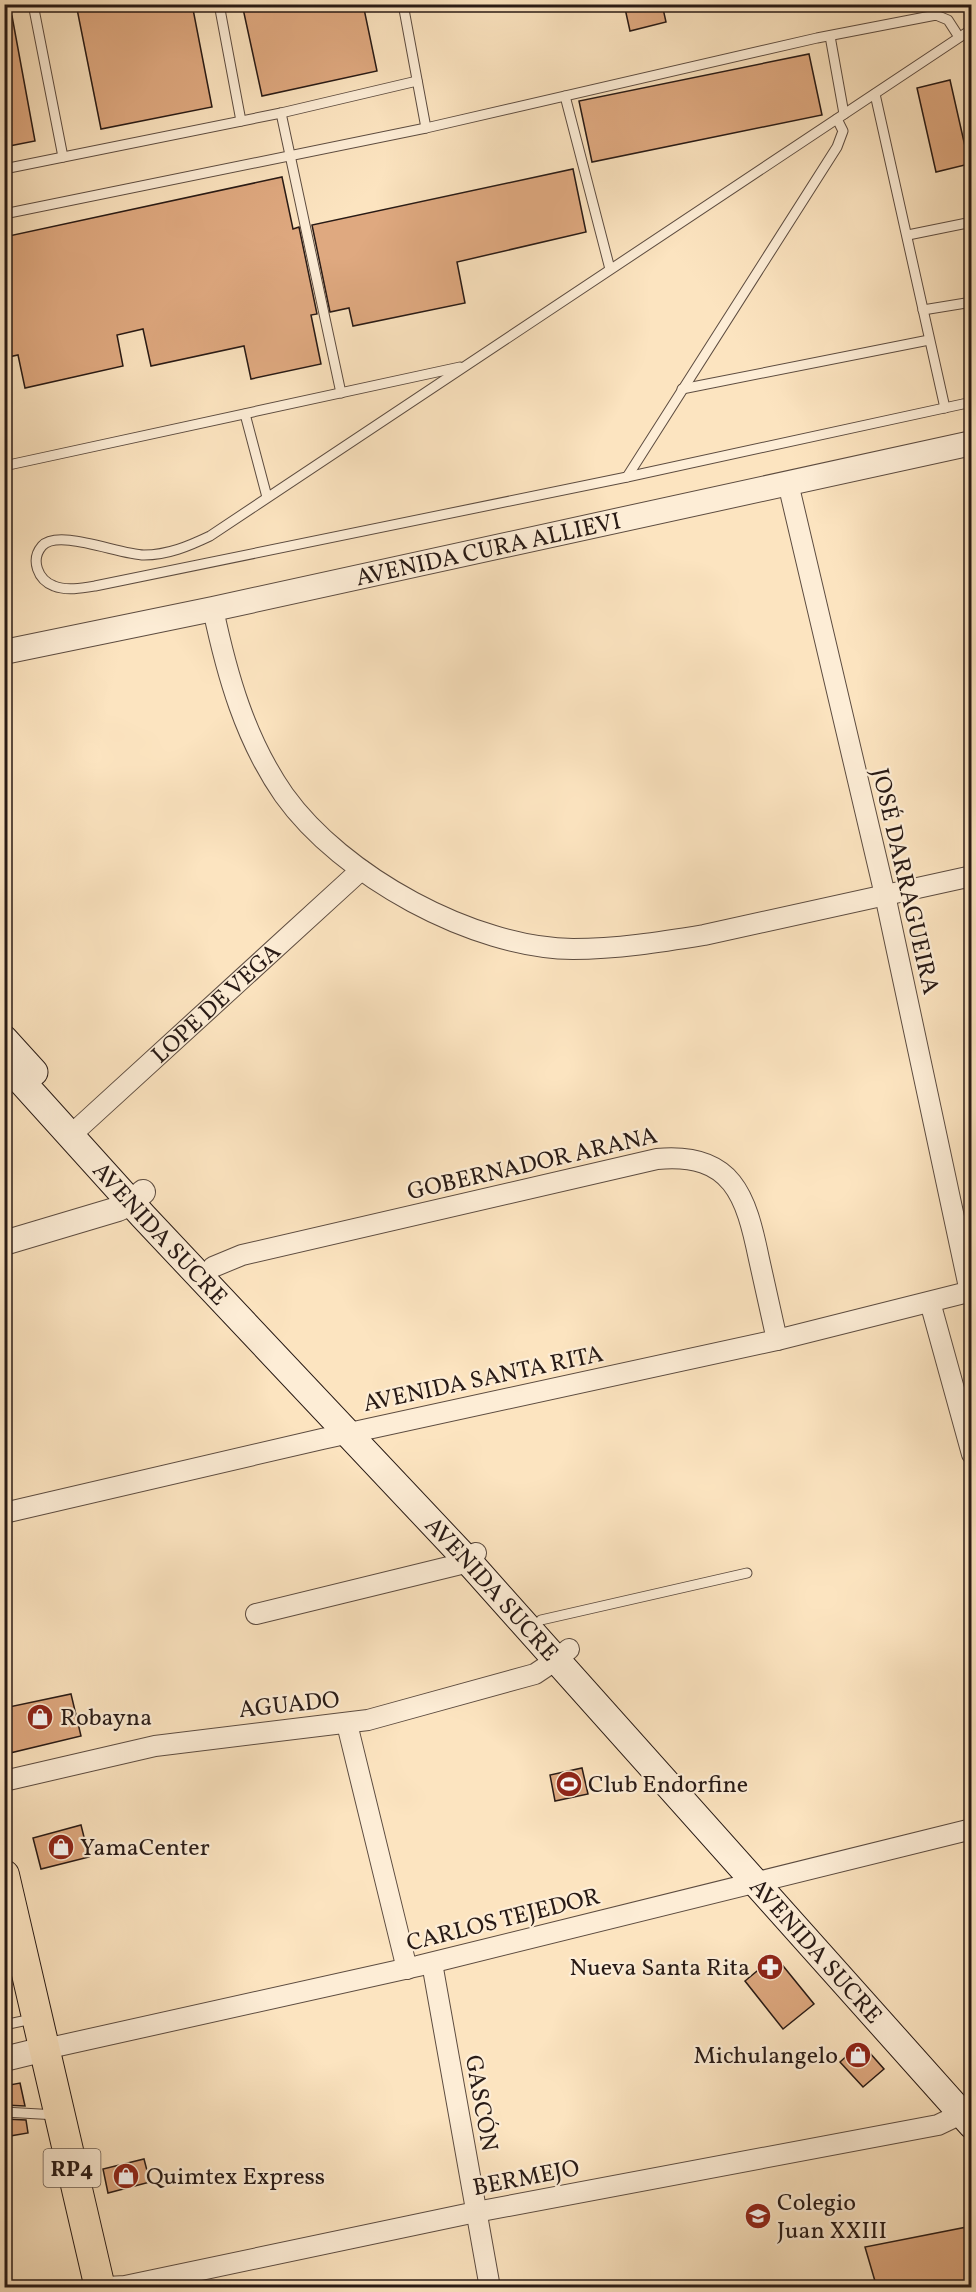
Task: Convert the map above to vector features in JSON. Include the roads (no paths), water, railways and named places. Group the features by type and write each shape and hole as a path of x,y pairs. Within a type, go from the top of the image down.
{"main road":[{"name":"AVENIDA SUCRE","path":"4,1039 76,1130 358,1431"},
{"name":"AVENIDA SUCRE","path":"4,1062 76,1130"},
{"name":"AVENIDA SUCRE","path":"137,1197 213,1267 358,1431 563,1655 968,2112"},
{"name":"AVENIDA SUCRE","path":"473,1557 541,1620 563,1655"},
{"name":"RP4","path":"4,1875 100,2287"}],"street":[{"name":"AVENIDA CURA ALLIEVI","path":"4,652 213,609 972,443"},
{"name":"JOSÉ DARRAGUEIRA","path":"788,483 885,895 971,1291"},
{"path":"213,609 235,698 265,764 300,814 322,837 361,870 425,908 494,937 572,949 662,942 705,935 972,876"},
{"name":"LOPE DE VEGA","path":"76,1130 361,870"},
{"name":"GOBERNADOR ARANA","path":"213,1267 242,1255 657,1159 692,1159 721,1172 735,1185 745,1205 753,1230 777,1340"},
{"path":"4,1243 118,1209 137,1197"},
{"name":"AVENIDA SANTA RITA","path":"4,1513 358,1431 777,1340 971,1291"},
{"path":"930,1302 972,1454"},
{"path":"256,1614 473,1557"},
{"name":"AGUADO","path":"4,1781 155,1746 368,1720 535,1674 563,1655"},
{"path":"348,1724 407,1969"},
{"name":"CARLOS TEJEDOR","path":"45,2049 407,1969 972,1829"},
{"name":"GASCÓN","path":"432,1963 490,2288"},
{"path":"4,2059 45,2049"},
{"name":"BERMEJO","path":"89,2288 125,2286 476,2212 938,2125 968,2112"}],"lane":[{"path":"33,4 63,157"},
{"path":"219,4 241,121"},
{"path":"403,4 426,128"},
{"path":"4,214 426,128 830,36 936,15 948,20 959,37"},
{"path":"972,29 210,536 175,551 143,555 114,551 67,539 56,539 44,543 37,553 35,566 43,578 55,587 74,589 95,586 627,477 972,402"},
{"path":"627,477 837,147 843,131 830,36"},
{"path":"4,169 241,121 417,81"},
{"path":"874,94 908,235 945,408"},
{"path":"565,96 610,269"},
{"path":"281,112 341,393"},
{"path":"908,235 972,222"},
{"path":"923,310 972,302"},
{"path":"682,389 929,340"},
{"path":"4,466 465,366"},
{"path":"245,414 267,497"},
{"path":"541,1620 747,1573"},
{"path":"4,2025 38,2018"},
{"path":"4,2112 59,2115"}],"place":[{"name":"Robayna","path":"40,1717"},
{"name":"Club Endorfine","path":"569,1784"},
{"name":"YamaCenter","path":"61,1847"},
{"name":"Nueva Santa Rita","path":"770,1967"},
{"name":"Michulangelo","path":"858,2055"},
{"name":"Quimtex Express","path":"126,2176"},
{"name":"Colegio Juan XXIII","path":"758,2216"}]}
